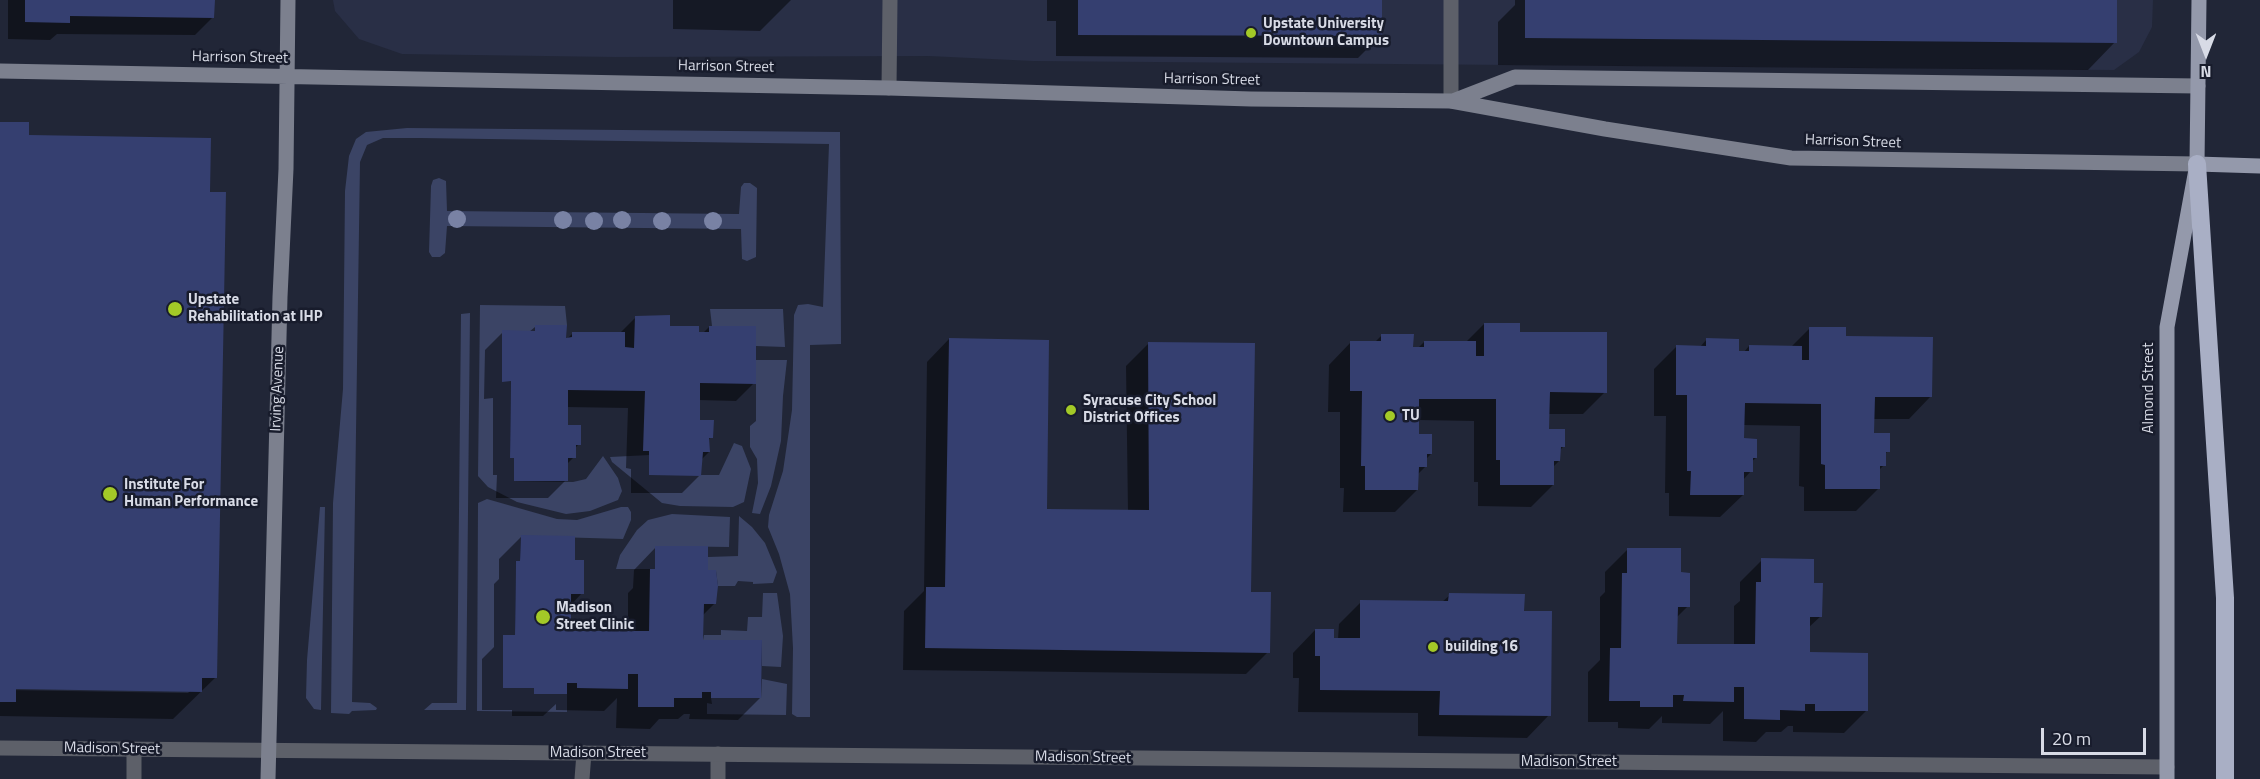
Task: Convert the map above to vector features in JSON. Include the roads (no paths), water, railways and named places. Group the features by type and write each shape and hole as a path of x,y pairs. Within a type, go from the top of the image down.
{"highway":[{"path":"2198,164 2225,598 2225,779"}],"main road":[{"name":"Almond Street","path":"2167,773 2167,327 2198,164 2199,0"},
{"name":"Harrison Street","path":"2198,164 2260,166"}],"street":[{"name":"Irving Avenue","path":"268,779 280,297 286,169 288,0"},
{"path":"889,88 890,0"},
{"path":"1451,0 1451,101"},
{"name":"Harrison Street","path":"0,71 889,88 1206,98 1451,101 1605,129 1791,158 2198,164"},
{"name":"Harrison Street","path":"1451,101 1515,77 2198,86"},
{"name":"Madison Street","path":"0,748 718,754 2167,773"},
{"path":"134,750 134,779"},
{"path":"582,779 584,753"},
{"path":"718,754 718,779"}],"place":[{"name":"Upstate University Downtown Campus","path":"1251,33"},
{"name":"Upstate Rehabilitation at IHP","path":"175,309"},
{"name":"Syracuse City School District Offices","path":"1071,410"},
{"name":"TU","path":"1390,416"},
{"name":"Institute For Human Performance","path":"110,494"},
{"name":"Madison Street Clinic","path":"543,617"},
{"name":"building 16","path":"1433,647"}]}
